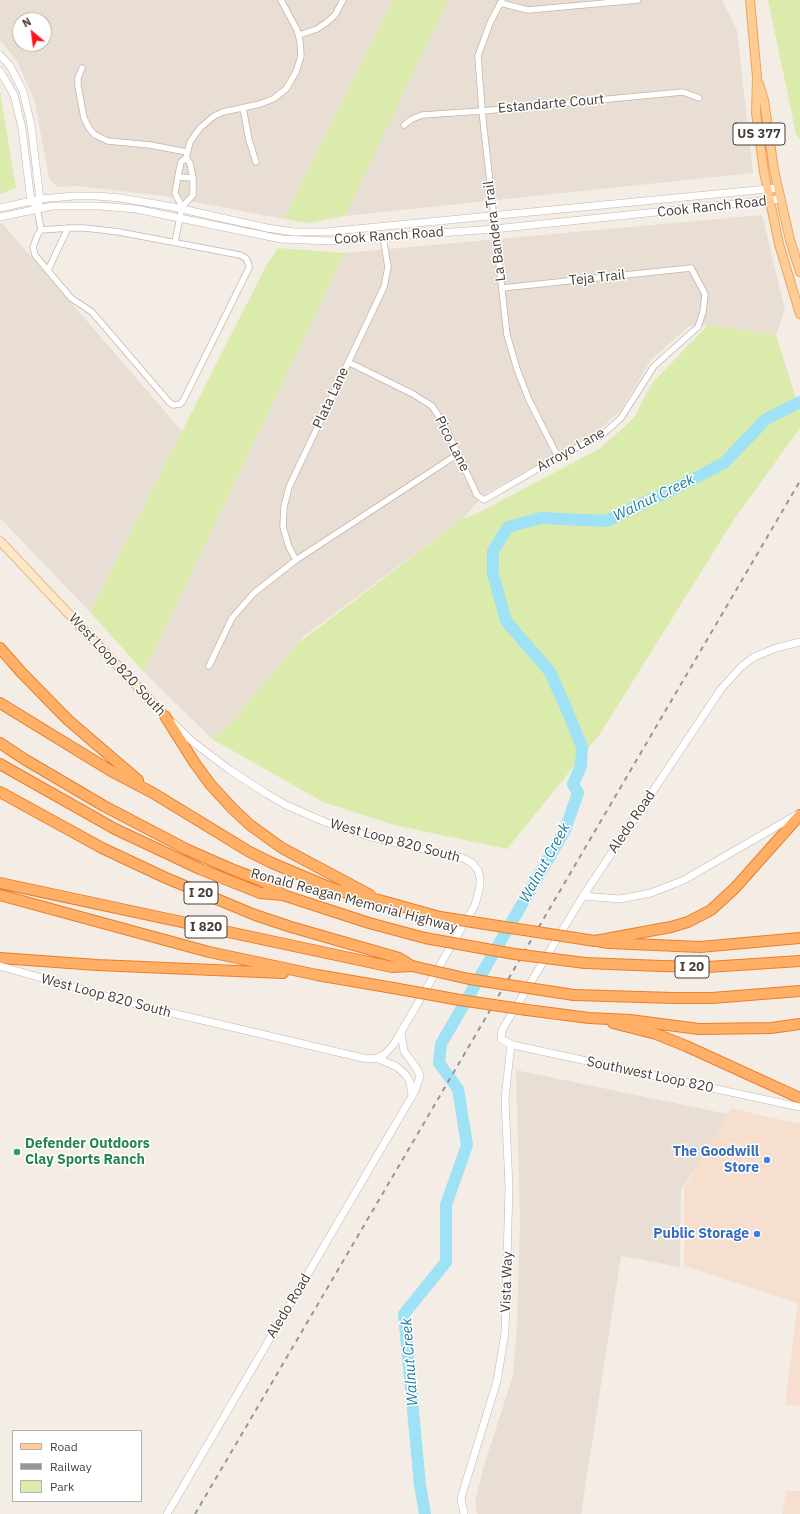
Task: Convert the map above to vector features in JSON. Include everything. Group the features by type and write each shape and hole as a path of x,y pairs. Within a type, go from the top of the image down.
{"highway":[{"path":"0,648 21,672 68,720 153,793"},
{"path":"0,703 111,771 153,793 248,851 272,863 329,887 356,896 379,900 440,918 609,943 700,947 800,938"},
{"path":"165,716 194,762 210,784 250,825 282,848 379,900"},
{"path":"0,743 110,810 188,850 263,881 283,895"},
{"name":"Ronald Reagan Memorial Highway","path":"0,764 115,829 200,869 260,893 283,895 369,923 426,938 514,954 585,963 708,967 800,961"},
{"name":"I 20","path":"0,792 102,848 166,878 255,915 398,958 412,966 469,979 574,995 712,998 800,991"},
{"path":"595,940 671,927 688,922 711,910 735,888 800,814"},
{"name":"I 820","path":"0,883 392,967 412,966"},
{"path":"0,895 209,952 316,975 460,1000 589,1018 630,1020 699,1029 720,1030 771,1028 800,1024"},
{"path":"0,958 97,965 316,975"},
{"path":"589,1018 662,1036 800,1098"}],"main road":[{"name":"US 377","path":"750,0 757,77 756,113 767,190 779,244 800,314"},
{"name":"US 377","path":"757,77 764,100 774,170 800,272"},
{"name":"West Loop 820 South","path":"0,541 165,716"}],"street":[{"path":"182,208 175,193 181,162 186,155 190,142 204,124 223,112 267,102 280,94 290,83 296,72 300,62 301,46 299,35 281,0"},
{"path":"299,35 317,29 326,23 334,15 343,0"},
{"path":"501,1 528,10 638,0"},
{"name":"La Bandera Trail","path":"501,1 490,23 478,56 494,228 507,335 517,369 529,400 558,457"},
{"path":"0,55 10,66 23,90 31,125 40,199 37,208 41,230 35,241 33,247 34,251 71,298 92,312 169,402 173,405 177,405 183,401 249,265 244,256 119,232 85,228 41,230"},
{"path":"82,68 78,78 78,86 84,118 89,128 95,135 108,141 150,145 186,155 190,163 193,178 193,195 182,208 175,242"},
{"path":"0,71 14,95 22,128 31,201 37,208"},
{"name":"Estandarte Court","path":"404,125 412,119 422,115 482,111 683,92 700,98"},
{"path":"243,108 249,140 256,162"},
{"path":"178,177 193,178"},
{"name":"Cook Ranch Road","path":"0,208 40,199 96,196 121,198 182,208 267,228 315,232 352,230 778,188"},
{"name":"Cook Ranch Road","path":"0,217 52,206 100,206 136,209 285,239 321,241 494,228 781,199"},
{"path":"48,270 68,228"},
{"name":"Plata Lane","path":"296,560 289,547 283,527 284,507 289,487 384,288 388,268 383,237"},
{"name":"Teja Trail","path":"502,288 691,268"},
{"name":"Arroyo Lane","path":"484,500 558,457 602,435 621,418 654,366 698,326 703,312 705,294 691,268"},
{"name":"Pico Lane","path":"348,362 413,394 432,406 445,426 477,495 484,500"},
{"path":"209,666 232,618 254,593 296,560 458,454"},
{"name":"Aledo Road","path":"501,1039 502,1030 583,896 716,696 732,676 754,657 776,648 800,642"},
{"name":"West Loop 820 South","path":"0,966 13,971 167,1012 367,1059 377,1058 387,1053 401,1033 475,905 480,886 478,870 472,863 463,858 365,835 325,822 286,805 246,781 212,757 194,743 165,716"},
{"path":"583,896 620,899 651,893 684,880 800,814"},
{"name":"Aledo Road","path":"167,1514 418,1086 420,1076 417,1069 404,1051 401,1033"},
{"name":"Southwest Loop 820","path":"501,1039 511,1044 800,1107"},
{"name":"Vista Way","path":"464,1514 461,1498 497,1381 505,1333 509,1187 505,1100 511,1044"},
{"path":"377,1058 397,1067 406,1074 412,1088 412,1098"}],"shaded area":[{"path":"0,0 393,0 284,219 163,196 76,186 57,187 49,179 35,102 17,61 0,40"},
{"path":"445,0 722,0 737,30 753,173 345,216"},
{"path":"762,215 785,309 776,335 708,325 689,326 651,360 621,410 596,433 485,494 462,519 304,636 234,720 212,739 144,672 345,253"},
{"path":"2,223 182,431 90,612 0,518 0,224"},
{"path":"516,1070 732,1115 681,1189 680,1267 621,1256 581,1514 477,1514 475,1502 484,1465 513,1376 517,1323 520,1219"},
{"path":"731,1108 800,1124 800,1407 785,1404 798,1303 684,1266 684,1188"},
{"path":"786,1491 800,1491 800,1514 782,1514"}],"green space":[{"path":"393,0 448,0 345,216 308,223 284,219"},
{"path":"768,0 800,0 800,139 796,134"},
{"path":"0,91 16,188 0,194"},
{"path":"278,248 345,253 144,672 90,612 265,268"},
{"path":"708,325 776,335 800,411 800,428 733,521 600,734 507,849 394,825 323,802 212,739 234,720 297,644 462,519 478,513 599,449 634,418 652,383"}],"waterway":[{"name":"Walnut Creek","path":"425,1514 420,1485 404,1314 446,1262 446,1205 467,1145 458,1089 439,1063 441,1044 565,830 578,793 573,784 581,766 582,747 550,672 506,621 493,574 493,551 508,527 541,518 606,521 678,487 724,463 766,419 800,402"}],"railway":[{"path":"195,1514 800,481"}],"place":[{"name":"Defender Outdoors Clay Sports Ranch","path":"17,1152"},
{"name":"The Goodwill Store","path":"767,1160"},
{"name":"Public Storage","path":"757,1234"}]}
